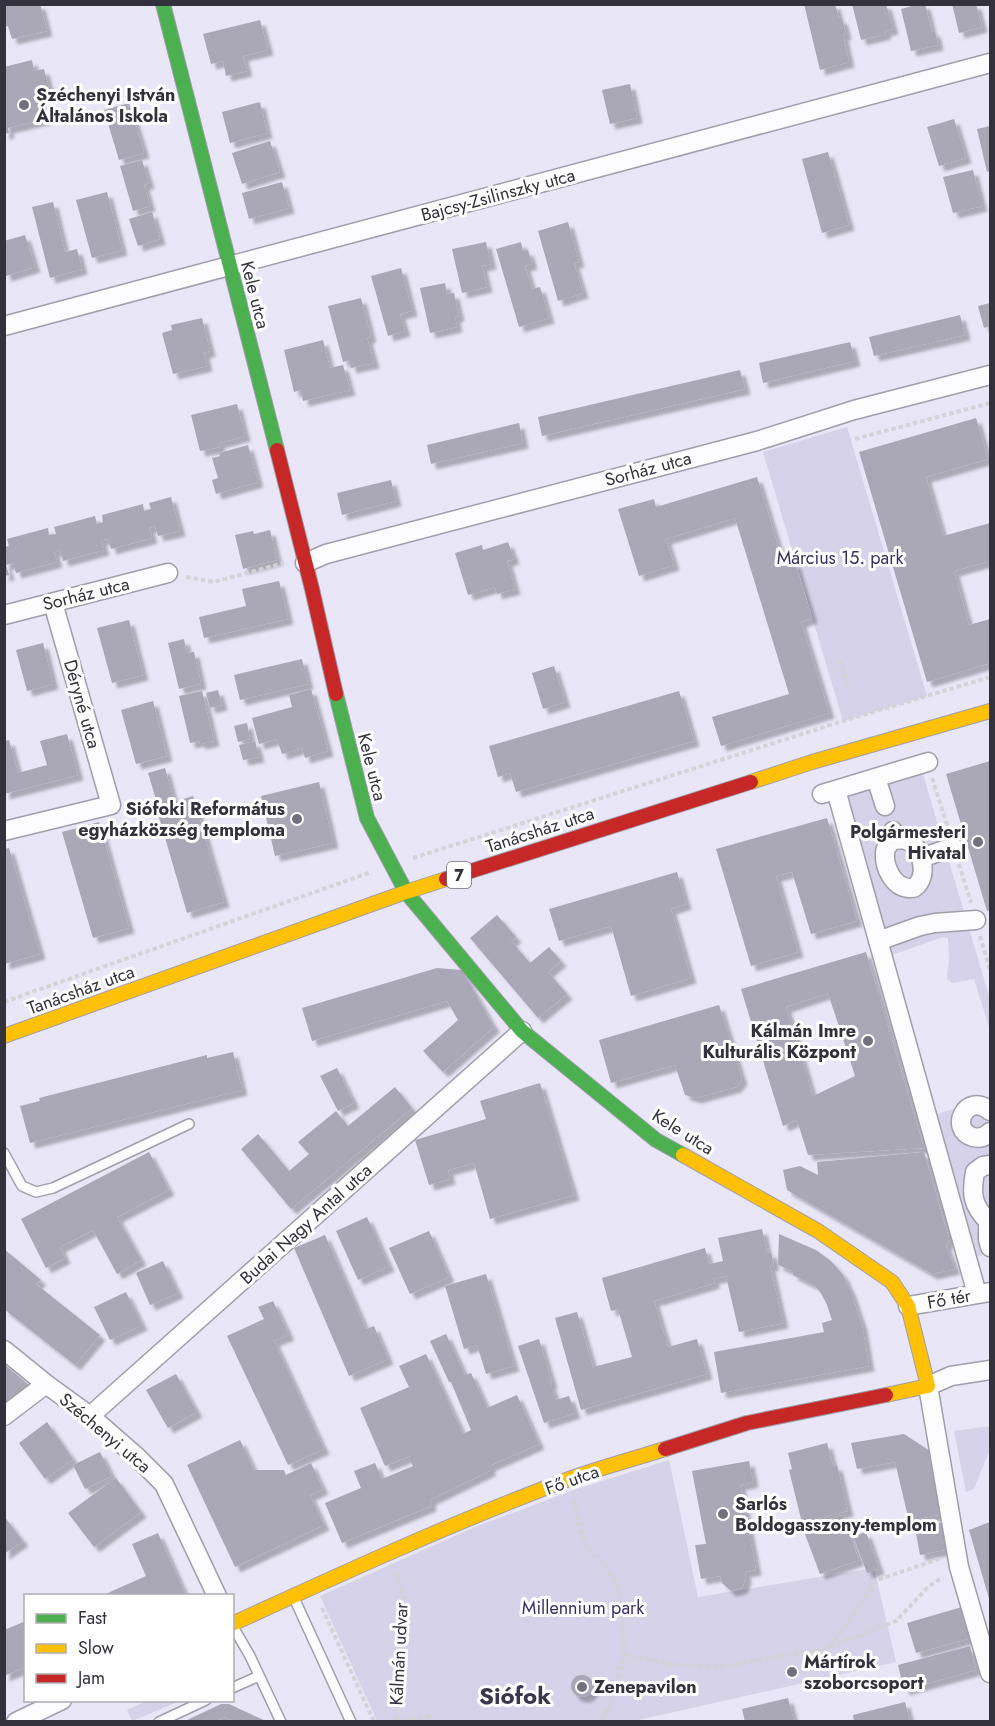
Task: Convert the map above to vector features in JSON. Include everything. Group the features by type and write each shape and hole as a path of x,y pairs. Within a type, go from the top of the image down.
{"street":[{"name":"Kele utca","path":"162,4 229,267 296,563 333,684 367,818 406,892 522,1031 656,1140 818,1231 892,1282 908,1306"},
{"name":"Bajcsy-Zsilinszky utca","path":"4,326 990,63"},
{"name":"Sorház utca","path":"296,563 757,441 854,410 990,375"},
{"name":"Sorház utca","path":"4,615 168,573"},
{"name":"Déryné utca","path":"4,831 111,805 53,603"},
{"name":"Tanácsház utca","path":"4,1036 406,892 813,762 990,711"},
{"path":"927,762 829,792 860,877 948,1190 984,1293"},
{"path":"876,778 885,806"},
{"path":"892,836 906,840 921,858 923,875 919,884 914,888 898,886 892,879 888,867 886,846 892,836"},
{"path":"921,858 953,847"},
{"path":"860,877 888,867"},
{"path":"878,941 920,926 976,920"},
{"name":"Budai Nagy Antal utca","path":"90,1416 522,1031"},
{"path":"990,1111 985,1106 971,1106 962,1116 962,1128 970,1137 978,1138 990,1132"},
{"path":"934,1142 937,1137 946,1132 962,1128"},
{"path":"990,1165 983,1166 975,1172 972,1194 979,1213 989,1221 990,1247"},
{"path":"948,1190 963,1183 973,1184"},
{"name":"Fő tér","path":"908,1306 984,1293"},
{"path":"908,1306 928,1386 958,1560 990,1673"},
{"name":"Széchenyi utca","path":"4,1350 90,1416 164,1484 216,1594"},
{"path":"928,1386 951,1376 990,1370"},
{"path":"4,1416 46,1384"},
{"name":"Fő utca","path":"234,1623 388,1553 570,1479 747,1423 928,1386"},
{"path":"24,1719 60,1702"}],"lane":[{"path":"4,1153 22,1186 36,1192 53,1188 189,1124"},
{"path":"294,1596 351,1722"},
{"path":"234,1628 281,1722"},
{"path":"234,1687 259,1676"},
{"path":"159,1722 204,1702"}],"path":[{"path":"855,439 990,403"},
{"path":"168,573 214,582 296,563"},
{"path":"840,660 848,687"},
{"path":"4,1002 391,865 990,676"},
{"path":"927,762 953,847"},
{"path":"570,1479 580,1528 588,1549 604,1564 618,1587 622,1612 624,1655 610,1706 600,1722"},
{"name":"Kálmán udvar","path":"388,1553 404,1599 395,1685 395,1721"},
{"path":"624,1655 672,1664 719,1667 829,1648 896,1621 958,1560"},
{"path":"829,1648 878,1580 958,1560"},
{"path":"312,1587 374,1722"},
{"path":"395,1721 430,1717 429,1722"}],"green space":[{"name":"Március 15. park","path":"847,427 927,696 843,721 763,452"},
{"path":"919,761 990,999 990,1030 974,979 952,983 947,979 948,938 943,937 889,956 826,790"},
{"path":"990,1097 990,1250 976,1258 965,1270 922,1119"},
{"path":"990,1426 990,1449 974,1489 966,1492 954,1431"},
{"name":"Millennium park","path":"669,1460 698,1597 874,1568 896,1662 634,1721 377,1721 320,1596 475,1527 571,1491"},
{"path":"145,1702 178,1702 132,1721 127,1710"}],"building":[{"name":"Széchenyi István Általános Iskola","path":"5,4 40,4 47,31 12,39 8,26 5,27"},
{"path":"804,4 835,4 846,34 843,35 849,62 820,70"},
{"path":"852,4 886,4 893,29 885,31 886,34 861,40"},
{"path":"925,4 938,45 911,51 901,9"},
{"path":"952,4 976,4 982,27 959,33"},
{"path":"260,20 268,50 243,56 247,71 226,76 223,61 211,64 203,34"},
{"name":"Széchenyi István Általános Iskola","path":"32,60 34,71 44,69 49,89 39,91 46,119 8,128 9,133 4,134 4,67"},
{"path":"630,84 637,118 610,124 602,90"},
{"path":"260,102 267,133 230,143 222,112"},
{"path":"129,103 144,153 119,160 104,110"},
{"path":"954,119 966,158 939,166 927,127"},
{"path":"990,126 990,171 987,172 977,129"},
{"path":"270,141 280,172 242,184 232,153"},
{"path":"828,152 849,225 822,233 802,159"},
{"path":"142,160 149,183 144,185 150,206 133,211 120,166"},
{"path":"973,170 982,206 953,213 943,177"},
{"path":"282,182 289,208 249,219 242,193"},
{"path":"107,192 122,250 92,258 76,200"},
{"path":"53,202 65,252 77,249 82,269 50,278 32,207"},
{"path":"152,212 160,239 138,246 129,219"},
{"path":"568,222 579,262 574,263 583,293 558,301 538,231"},
{"path":"25,235 35,267 6,276 4,241"},
{"path":"486,242 491,264 482,266 487,287 462,293 452,249"},
{"path":"521,242 523,251 528,250 532,264 525,266 532,289 540,287 549,318 519,327 496,249"},
{"path":"401,268 412,311 400,314 405,331 388,336 371,276"},
{"path":"445,283 447,294 454,293 459,316 455,317 457,327 430,333 420,288"},
{"path":"361,298 371,337 367,338 374,363 351,368 349,360 343,362 328,306"},
{"path":"990,303 990,326 984,328 978,306"},
{"path":"960,315 965,335 874,356 869,337"},
{"path":"202,318 210,351 204,353 207,366 173,374 162,333 172,330 171,325"},
{"path":"323,340 330,368 343,365 350,390 303,401 301,390 294,392 284,350"},
{"path":"850,342 855,361 763,383 759,363"},
{"path":"740,370 745,389 542,436 538,417"},
{"path":"237,404 245,436 219,443 220,447 200,451 191,415"},
{"path":"976,418 988,459 926,477 943,536 990,523 990,561 954,571 969,625 990,619 990,663 927,682 859,452"},
{"path":"519,423 523,443 431,464 427,445"},
{"path":"248,445 258,482 216,494 212,480 218,478 212,458 220,456 219,453"},
{"path":"757,477 784,565 795,562 812,618 801,622 829,713 721,746 712,717 789,694 735,518 666,539 674,565 639,576 618,509 654,499 656,507"},
{"path":"391,480 396,501 342,515 337,493"},
{"path":"171,497 180,531 158,536 155,526 149,528 152,538 111,549 108,539 101,540 104,550 63,561 60,550 54,552 57,562 16,573 13,563 6,565 9,575 4,576 4,547 9,546 7,539 48,528 49,535 56,534 54,527 95,516 97,524 103,522 102,515 143,504 144,511 151,509 149,503"},
{"path":"270,530 277,560 243,569 235,535"},
{"path":"508,542 514,559 507,561 515,589 497,594 495,587 468,595 455,553 482,545 483,550"},
{"path":"279,581 288,619 204,638 199,617 246,606 242,589"},
{"path":"129,620 143,675 112,683 97,628"},
{"path":"184,639 187,653 194,652 201,684 179,689 168,643"},
{"path":"43,643 53,684 27,691 16,650"},
{"path":"302,659 308,684 240,700 234,675"},
{"path":"554,666 565,702 543,709 532,673"},
{"path":"311,689 328,751 305,758 302,748 282,754 277,739 259,744 252,718 292,707 289,695"},
{"path":"218,690 222,705 210,708 206,693"},
{"path":"202,691 214,741 200,744 199,741 190,743 179,696"},
{"path":"679,691 694,741 516,792 510,773 498,777 489,746"},
{"path":"153,701 167,756 136,764 121,710"},
{"path":"247,723 250,739 238,742 234,726"},
{"path":"67,734 78,775 4,794 4,741 9,740 18,773 47,765 40,741"},
{"path":"255,741 259,757 243,760 239,745"},
{"name":"Polgármesteri Hivatal","path":"990,761 990,910 987,911 946,774"},
{"path":"165,768 174,802 193,796 224,902 187,913 148,773"},
{"name":"Siófoki Református egyházközség temploma","path":"319,782 333,843 275,856 261,796"},
{"path":"827,818 857,921 811,934 792,872 776,876 798,952 751,966 716,849"},
{"path":"99,822 129,928 93,938 62,832"},
{"path":"9,848 40,954 4,964 4,849"},
{"path":"677,872 686,904 671,909 691,978 631,996 611,926 559,941 549,909"},
{"path":"497,915 516,937 511,941 530,963 549,947 561,961 548,972 567,994 538,1018 470,938"},
{"name":"Kálmán Imre Kulturális Központ","path":"866,952 924,1148 808,1155 797,1120 783,1126 741,989","holes":["828,993 855,1076 813,1096 786,1007"]},
{"path":"437,968 462,970 494,1027 443,1072 423,1051 458,1020 447,1001 312,1041 302,1008"},
{"path":"719,1005 742,1079 736,1087 696,1098 685,1095 675,1065 611,1083 599,1040"},
{"path":"233,1052 242,1090 30,1143 20,1106 40,1101 39,1098 207,1055 207,1058"},
{"path":"337,1068 354,1103 338,1111 320,1076"},
{"path":"540,1083 574,1195 490,1219 474,1163 448,1170 450,1179 429,1185 415,1140 486,1119 480,1101"},
{"path":"395,1087 412,1108 291,1209 241,1149 258,1134 289,1171 309,1154 298,1142 336,1111 348,1126"},
{"path":"149,1152 169,1190 117,1217 141,1260 117,1274 93,1230 60,1247 65,1258 46,1268 21,1219"},
{"path":"924,1152 949,1239 946,1246 955,1269 932,1274 787,1190 783,1170 800,1166 818,1175 817,1162"},
{"path":"367,1217 389,1266 358,1280 336,1231"},
{"path":"762,1229 767,1253 771,1252 774,1265 770,1266 783,1323 739,1332 726,1276 713,1279 715,1283 654,1301 668,1347 697,1339 707,1374 581,1410 555,1318 577,1312 593,1367 632,1357 618,1309 611,1311 602,1278 705,1248 709,1264 723,1261 718,1238"},
{"path":"429,1231 449,1277 410,1294 389,1248"},
{"path":"779,1234 816,1250 831,1261 843,1275 862,1325 869,1366 721,1393 714,1352 824,1332 822,1323 832,1320 821,1293 814,1285 778,1265"},
{"path":"325,1235 366,1329 374,1326 388,1359 349,1376 294,1248"},
{"path":"4,1249 41,1280 36,1284 100,1335 75,1365 4,1309"},
{"path":"163,1261 178,1293 150,1305 136,1273"},
{"path":"486,1274 514,1366 486,1374 477,1345 464,1349 445,1286"},
{"path":"126,1292 142,1325 110,1340 94,1307"},
{"path":"273,1301 289,1335 274,1341 324,1449 288,1465 227,1336 264,1319 258,1307"},
{"path":"446,1334 465,1375 471,1373 487,1408 517,1395 539,1444 489,1466 491,1470 430,1500 431,1506 342,1543 325,1503 361,1488 354,1471 375,1463 382,1479 413,1466 410,1456 385,1466 360,1408 409,1387 399,1366 426,1354 463,1434 471,1430 451,1382 430,1341"},
{"path":"539,1339 556,1400 569,1396 575,1413 544,1423 518,1346"},
{"path":"4,1364 29,1385 4,1404"},
{"path":"176,1374 197,1412 168,1428 146,1390"},
{"path":"47,1422 73,1459 45,1479 19,1443"},
{"path":"904,1434 933,1453 947,1513 909,1521 895,1462 857,1469 851,1443"},
{"path":"240,1440 254,1470 284,1470 286,1475 311,1463 323,1489 310,1495 324,1525 235,1567 187,1465"},
{"path":"827,1443 833,1466 837,1465 848,1511 802,1523 789,1470 792,1469 788,1453"},
{"path":"100,1452 112,1476 85,1489 73,1465"},
{"name":"Sarlós Boldogasszony-templom","path":"749,1461 753,1482 740,1485 756,1570 745,1572 746,1578 742,1588 731,1591 722,1583 720,1576 701,1579 695,1545 706,1544 692,1471"},
{"path":"116,1478 141,1512 94,1547 68,1513"},
{"path":"842,1515 859,1560 820,1574 803,1529"},
{"path":"4,1516 23,1541 4,1554"},
{"path":"944,1522 949,1549 920,1555 915,1528"},
{"path":"990,1522 990,1602 969,1530"},
{"path":"866,1532 879,1569 867,1573 853,1536"},
{"path":"158,1533 185,1594 106,1594 146,1576 132,1544"},
{"path":"962,1607 971,1638 916,1653 907,1623"},
{"path":"24,1622 24,1668 4,1676 4,1630"},
{"path":"970,1646 976,1670 904,1690 898,1665"},
{"name":"Zenepavilon","path":"582,1675 590,1678 593,1686 590,1694 582,1697 574,1694 571,1686 574,1678"},
{"path":"788,1698 794,1722 745,1722 742,1709"},
{"path":"905,1702 910,1722 854,1722 853,1715"},
{"path":"221,1704 229,1704 268,1722 236,1722 225,1717 214,1722 183,1722"}],"traffic: fast":[{"path":"163,4 277,450"},
{"path":"336,694 367,818 406,892 522,1031 656,1140 683,1155"}],"traffic: slow":[{"path":"751,782 812,762 990,711"},
{"path":"4,1036 446,879"},
{"path":"683,1155 818,1231 892,1282 908,1306 928,1386 886,1395"},
{"path":"234,1623 483,1513 569,1479 665,1449"}],"traffic: jam":[{"path":"277,450 336,694"},
{"path":"446,879 751,782"},
{"path":"665,1449 747,1423 886,1395"}],"place":[{"name":"Széchenyi István Általános Iskola","path":"24,105"},
{"name":"Siófoki Református egyházközség temploma","path":"297,819"},
{"name":"Polgármesteri Hivatal","path":"978,842"},
{"name":"Kálmán Imre Kulturális Központ","path":"868,1041"},
{"name":"Sarlós Boldogasszony-templom","path":"723,1514"},
{"name":"Mártírok szoborcsoport","path":"792,1672"},
{"name":"Zenepavilon","path":"582,1687"}],"district":[{"name":"Siófok","path":"515,1696"}]}
